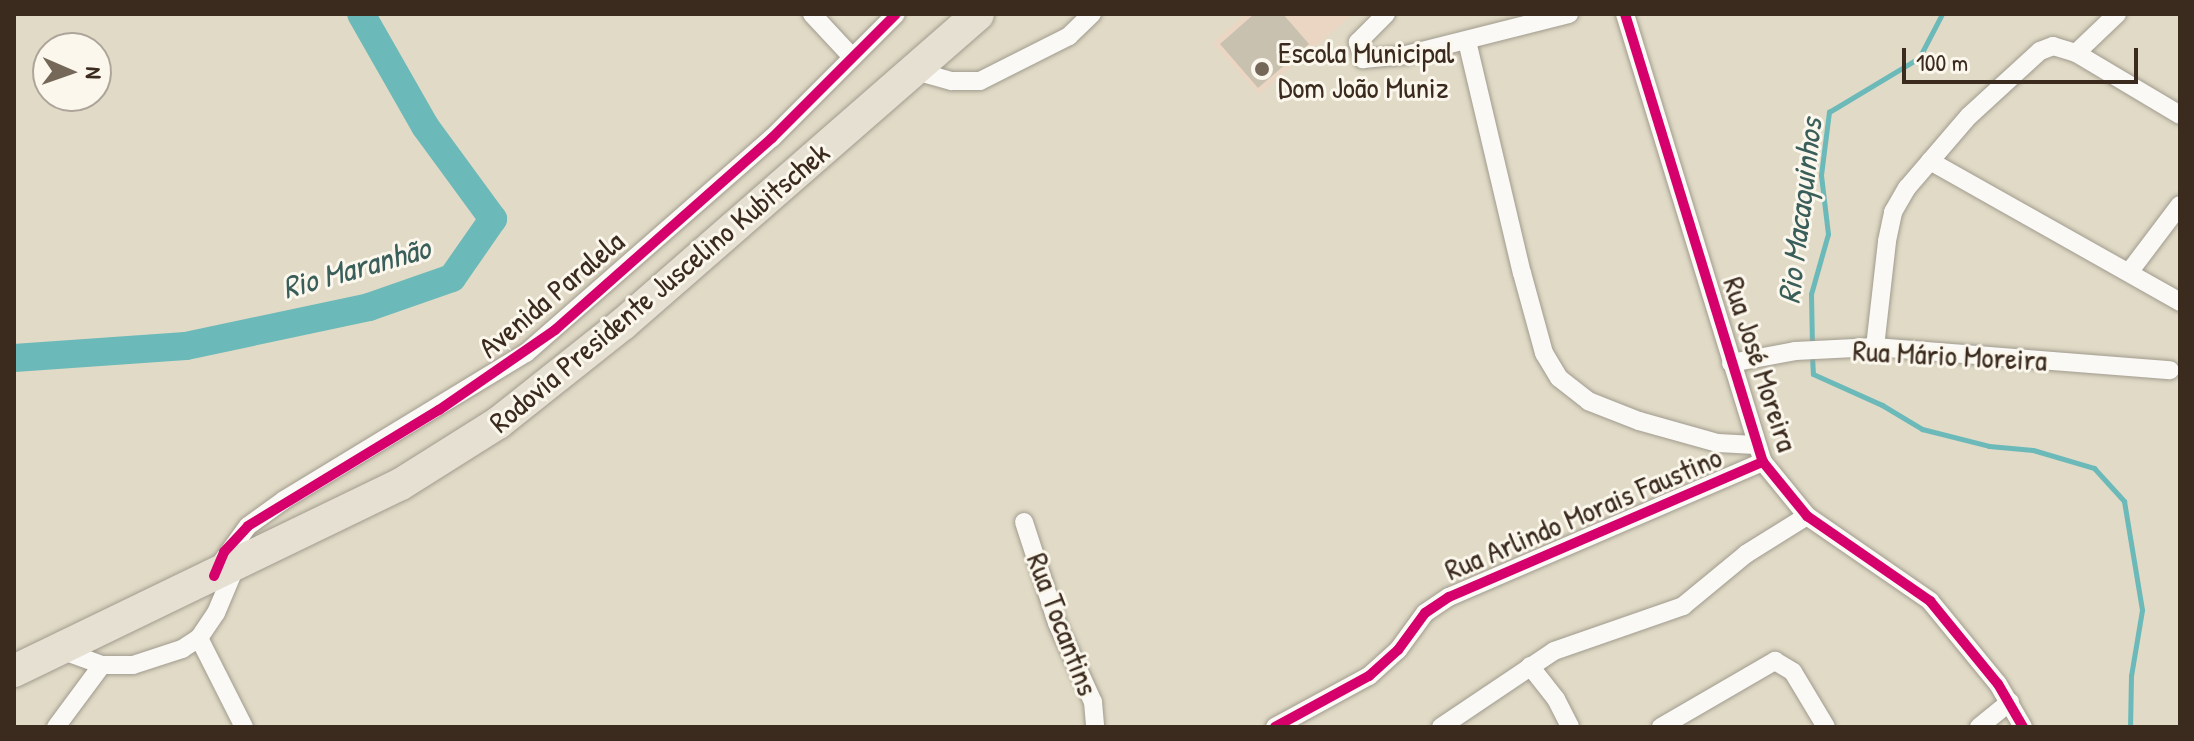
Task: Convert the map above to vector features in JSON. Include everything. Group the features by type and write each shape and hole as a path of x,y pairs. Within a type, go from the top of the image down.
{"highway":[{"name":"Rodovia Presidente Juscelino Kubitschek","path":"14,671 401,484 507,417 916,71 978,14"}],"street":[{"path":"812,14 852,57"},
{"name":"Avenida Paralela","path":"199,638 224,572 224,552 260,517 526,353 772,138 896,14"},
{"path":"916,71 952,81 980,81 1069,36 1092,14"},
{"path":"1386,14 1358,42 1358,55 1382,59 1569,14"},
{"name":"Rua José Moreira","path":"1625,14 1759,453 1807,516 1930,601 2010,702 2023,727"},
{"path":"2076,53 2117,14"},
{"path":"1467,41 1536,326 1559,378 1588,401 1639,421 1759,453"},
{"path":"1875,347 1880,276 1893,212 1930,161 1969,116 2043,48 2076,53 2180,115"},
{"path":"1930,161 2130,271 2180,302"},
{"path":"2130,271 2180,205"},
{"name":"Rua Mário Moreira","path":"1731,363 1795,351 1875,347 2170,370"},
{"name":"Rua Arlindo Morais Faustino","path":"1275,727 1369,676 1398,650 1425,613 1449,597 1759,453"},
{"path":"1441,727 1564,646 1683,606 1746,554 1807,516"},
{"name":"Rua Tocantins","path":"1024,522 1057,623 1093,702 1095,727"},
{"path":"61,650 102,665 155,660 199,638 244,727"},
{"path":"1661,727 1769,664 1786,664 1826,727"},
{"path":"56,727 102,665"},
{"path":"1530,666 1556,699 1570,727"},
{"path":"1979,727 2010,702"}],"shaded area":[{"name":"Escola Municipal Dom João Muniz","path":"1246,14 1353,14 1259,94 1213,43"}],"building":[{"name":"Escola Municipal Dom João Muniz","path":"1254,14 1283,14 1309,44 1258,88 1220,44"}],"waterway":[{"name":"Rio Maranhão","path":"14,358 186,346 369,307 452,278 493,219 425,126 361,14"},
{"name":"Rio Macaquinhos","path":"1812,346 1811,294 1828,234 1821,175 1829,112 1919,58 1942,14"},
{"name":"Rio Macaquinhos","path":"1812,356 1813,374 1882,405 1922,429 1989,446 2033,450 2094,468 2124,501 2142,610 2131,676 2130,727"}],"cycle path":[{"path":"214,576 224,552 248,526 439,410 555,330 772,138 896,14"},
{"path":"1625,14 1763,462 1807,516 1930,601 1998,684 2023,727"},
{"path":"1275,727 1369,676 1398,650 1425,613 1449,597 1763,462"}],"place":[{"name":"Escola Municipal Dom João Muniz","path":"1262,69"}]}
